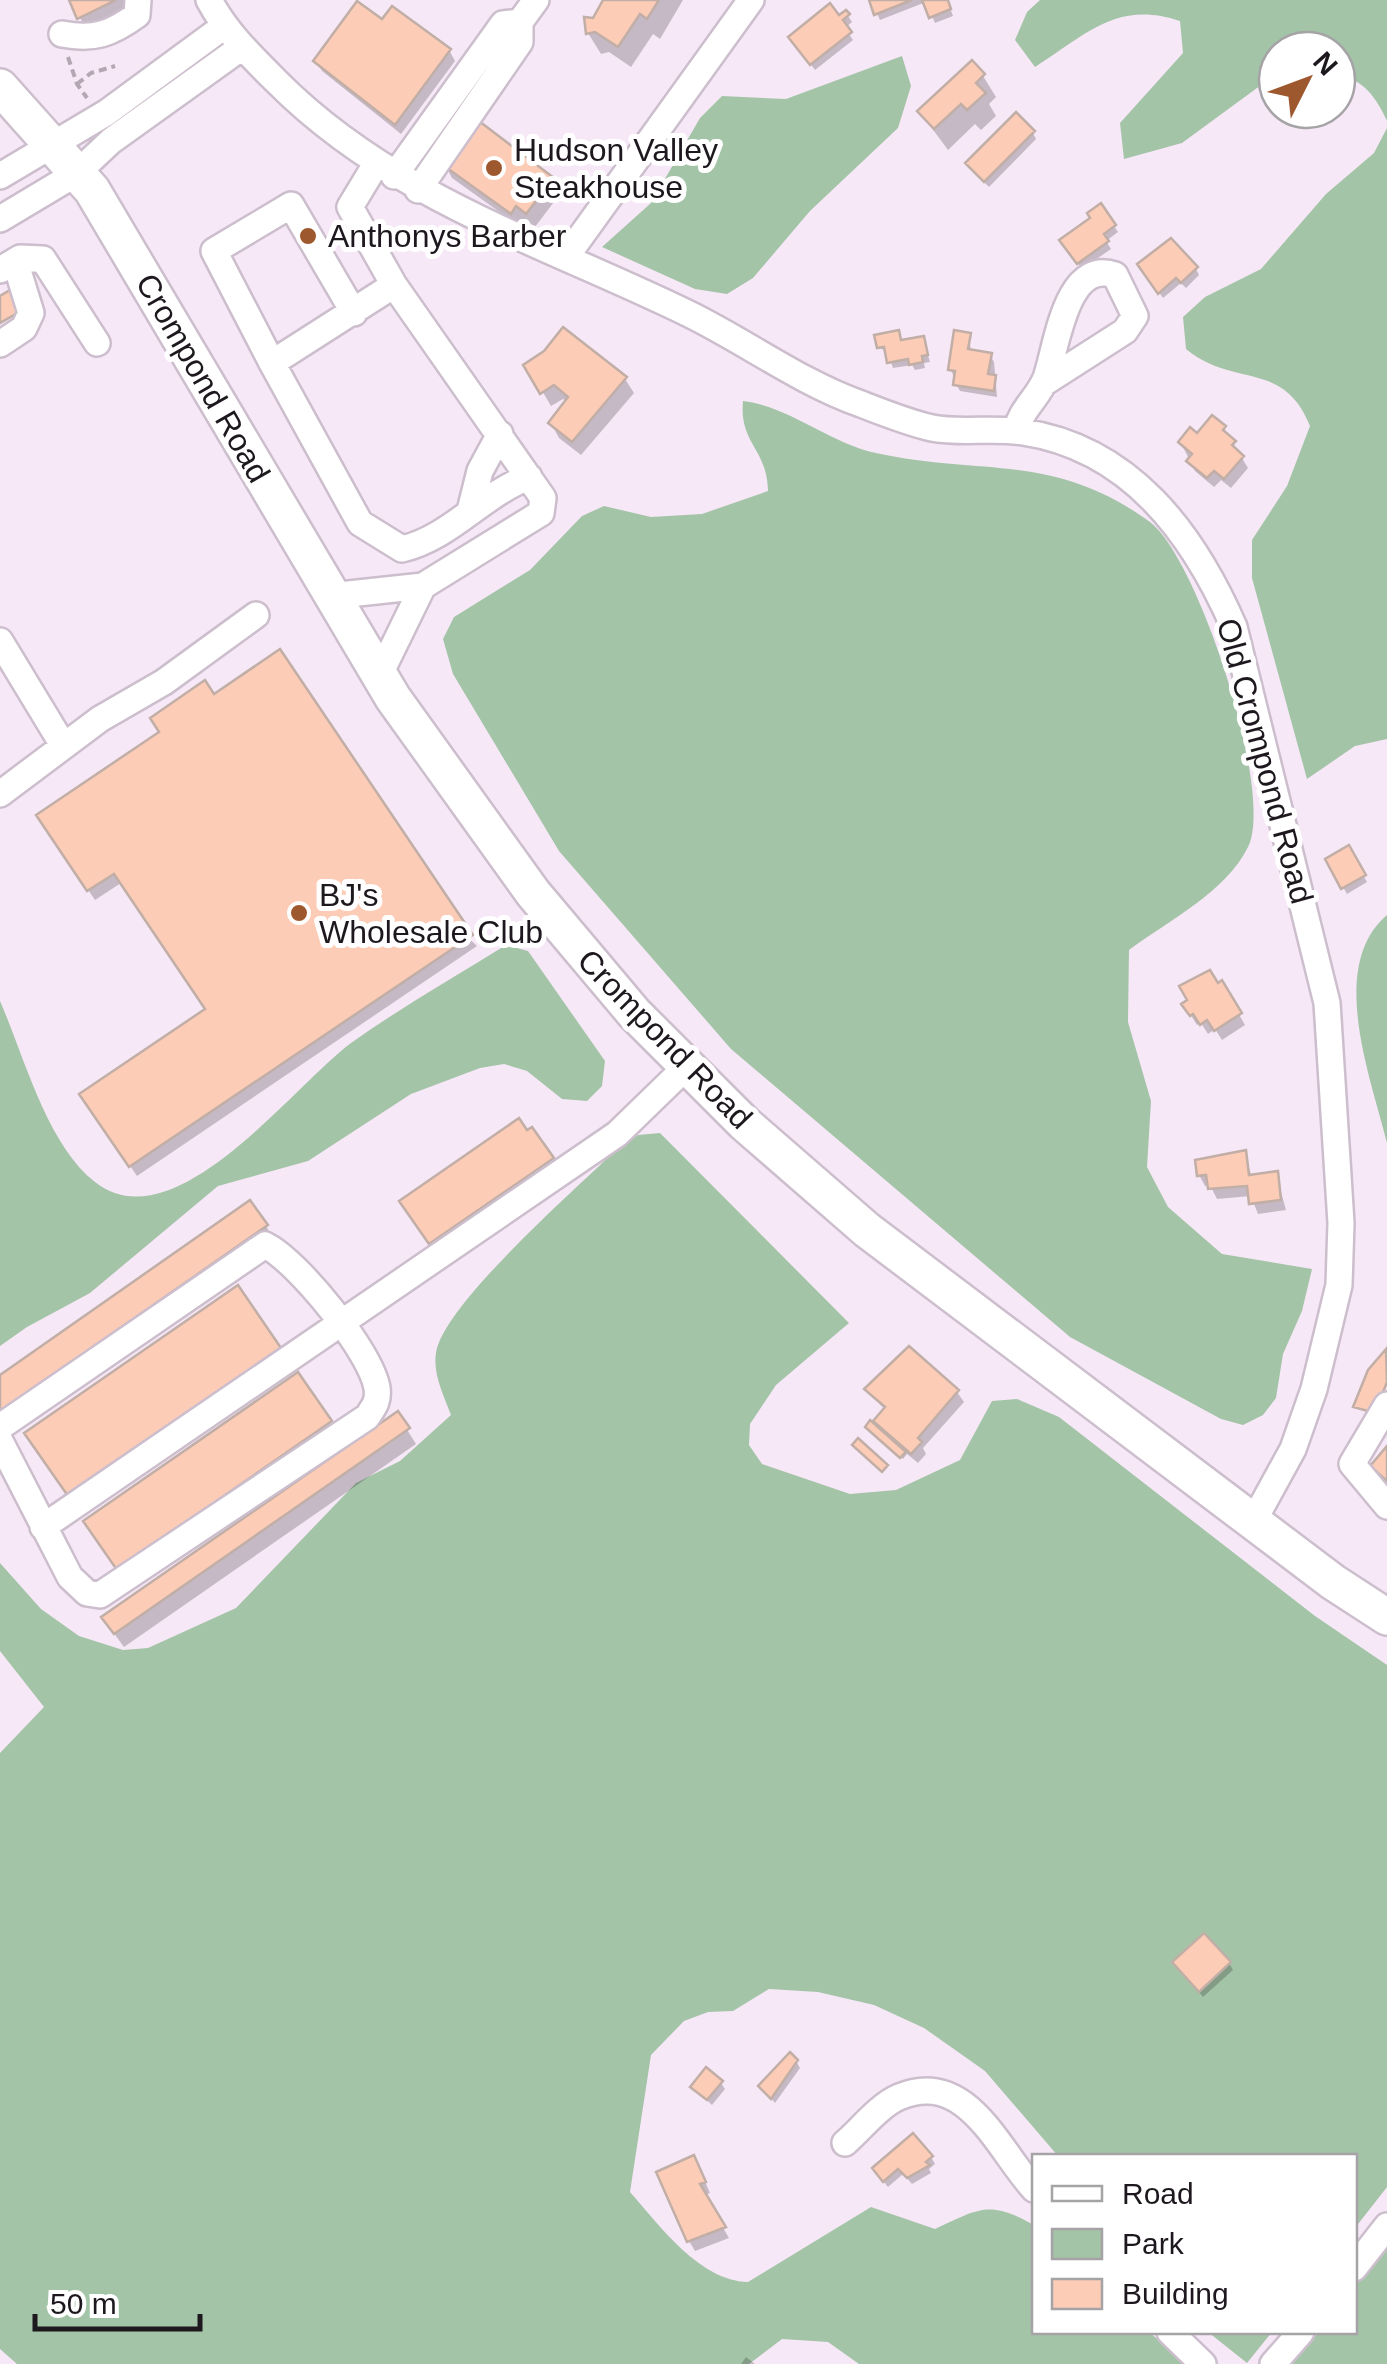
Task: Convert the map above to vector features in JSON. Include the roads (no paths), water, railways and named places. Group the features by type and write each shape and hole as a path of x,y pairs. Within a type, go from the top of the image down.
{"highway":[{"name":"Crompond Road","path":"0,86 52,141 98,199 379,676 533,893 685,1068 922,1274 1253,1522 1387,1617"}],"street":[{"path":"63,39 90,39 115,31 137,15 138,0"},
{"name":"Old Crompond Road","path":"209,0 224,27 288,94 385,170 418,190 482,224 690,315 856,403 934,428 1016,431 1064,441 1113,466 1159,503 1212,576 1234,627 1327,1003 1341,1222 1339,1285 1323,1358 1293,1449 1253,1522"},
{"path":"418,190 520,42 520,22 536,0"},
{"path":"566,258 751,0"},
{"path":"330,596 423,586 541,514 544,498 394,285 350,207 385,170 503,24 520,22"},
{"path":"0,176 52,141 106,113 224,27"},
{"path":"0,219 78,173 111,141 242,47"},
{"path":"354,312 291,205 214,251 360,524 402,549 426,544 504,486 529,477"},
{"path":"0,344 24,328 31,313 7,265 44,258 97,343"},
{"path":"272,363 394,285"},
{"path":"1016,431 1021,412 1044,383"},
{"path":"470,511 480,472 500,434"},
{"path":"379,676 423,586"},
{"path":"0,794 63,745 164,682 256,615"},
{"path":"0,641 63,745"},
{"path":"43,1528 617,1134 685,1068"},
{"path":"0,1428 265,1245 283,1254 301,1271 340,1323 377,1385 376,1404 367,1417 100,1595 88,1592 70,1577 0,1442"},
{"path":"1387,1405 1352,1464 1387,1506"},
{"path":"846,2143 897,2098 948,2093 980,2118 1032,2186"},
{"path":"1357,2264 1387,2226"},
{"path":"1172,2334 1204,2364"},
{"path":"1274,2364 1300,2334"}],"place":[{"name":"Hudson Valley Steakhouse","path":"494,168"},
{"name":"Anthonys Barber","path":"308,236"},
{"name":"BJ's Wholesale Club","path":"299,913"}]}
